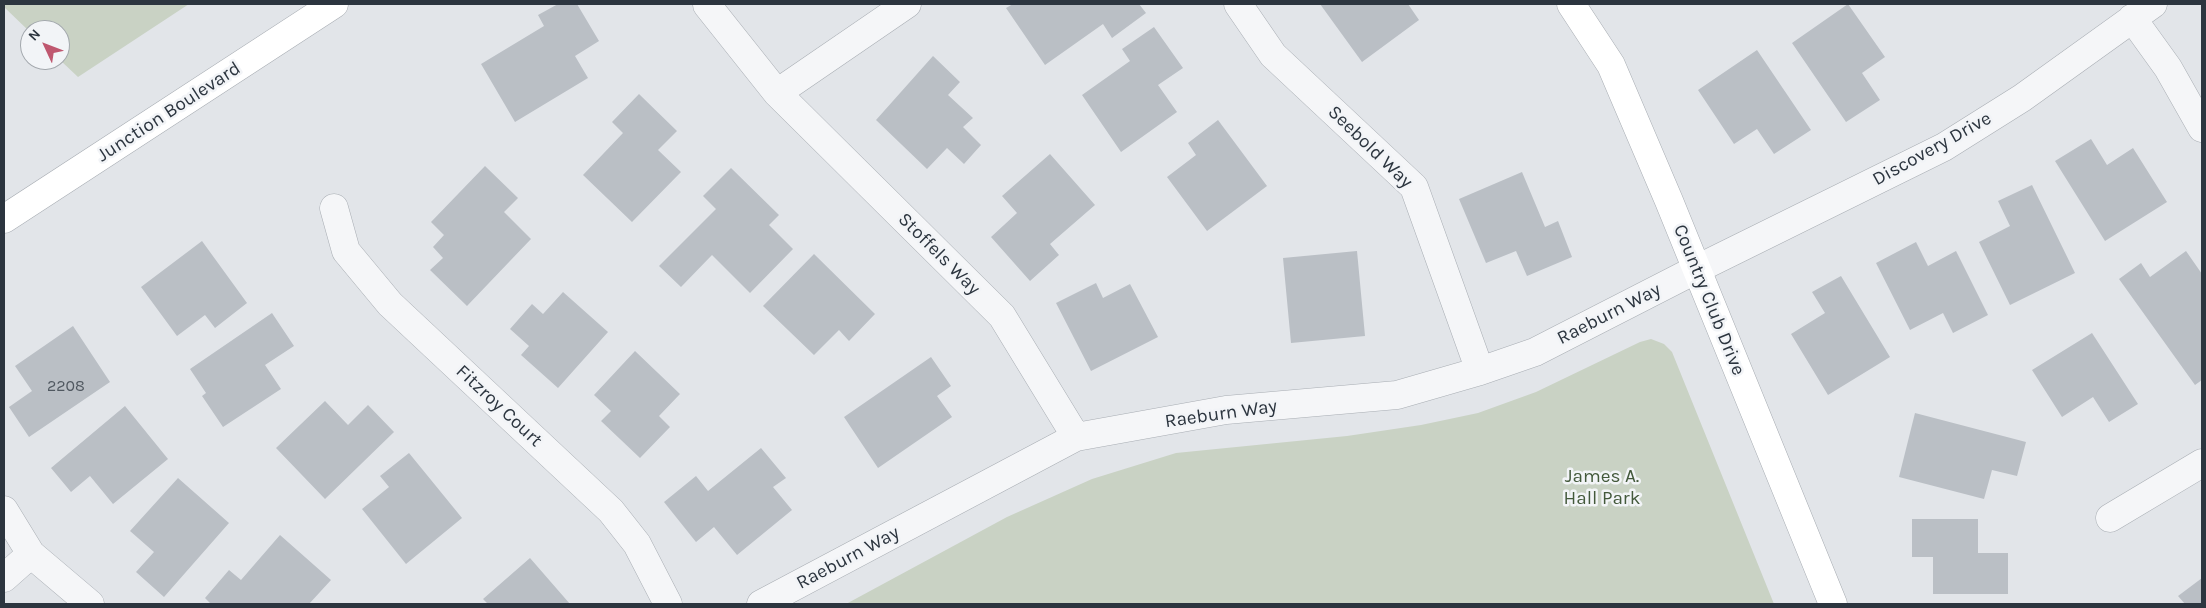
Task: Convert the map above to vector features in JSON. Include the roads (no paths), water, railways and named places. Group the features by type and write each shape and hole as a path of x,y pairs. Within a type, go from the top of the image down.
{"street":[{"name":"Junction Boulevard","path":"4,219 334,4"},
{"path":"777,93 907,4"},
{"name":"Seebold Way","path":"1238,4 1273,55 1414,187 1480,371"},
{"name":"Country Club Drive","path":"1571,4 1611,65 1833,604"},
{"name":"Stoffels Way","path":"707,5 777,93 1002,316 1076,437"},
{"path":"2143,11 2168,68 2202,128"},
{"name":"Discovery Drive","path":"1696,269 1944,147 2022,98 2143,11"},
{"name":"Fitzroy Court","path":"334,208 346,251 390,304 610,511 637,544 668,604"},
{"name":"Raeburn Way","path":"761,604 1076,437 1226,410 1397,395 1480,371 1534,352 1696,269"},
{"path":"2110,518 2202,463"},
{"path":"4,510 31,554 90,604"},
{"path":"4,578 31,554"}],"park label":[{"name":"James A. Hall Park","path":"1602,488"}]}
